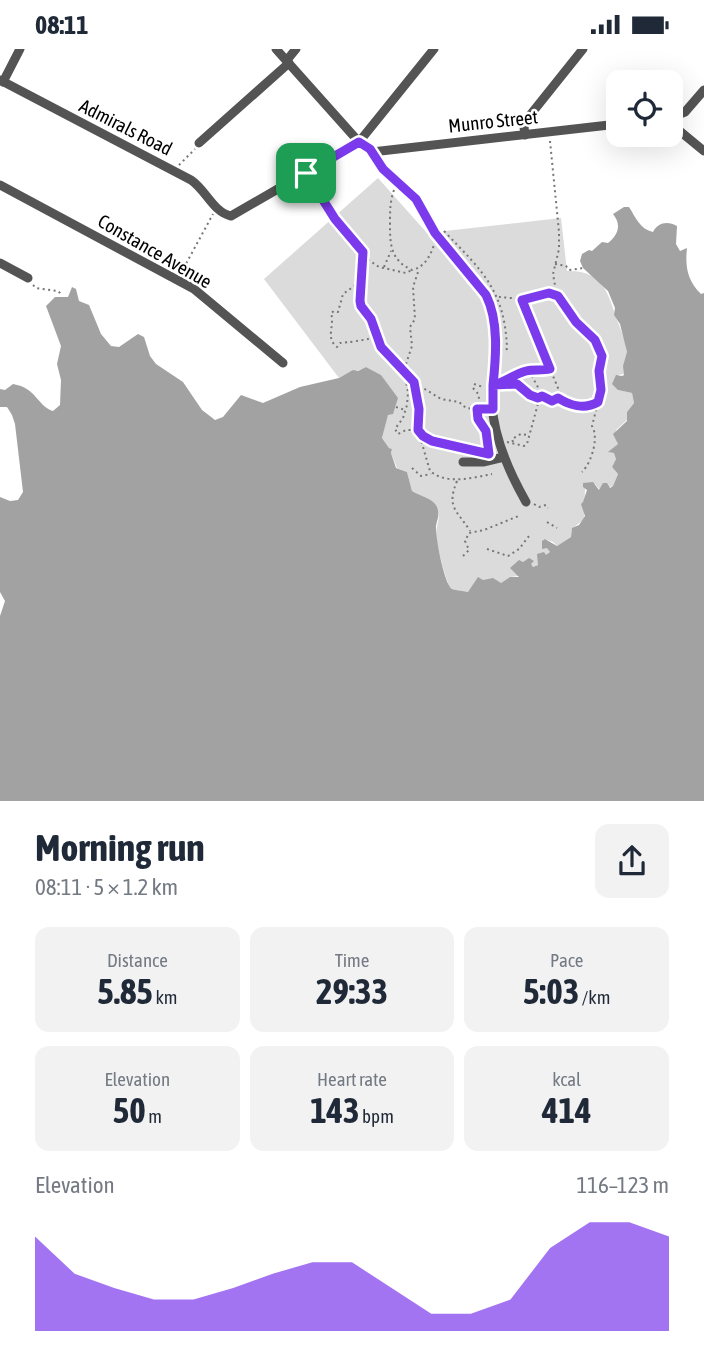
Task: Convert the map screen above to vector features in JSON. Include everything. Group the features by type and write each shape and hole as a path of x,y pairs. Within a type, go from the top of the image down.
{"street":[{"path":"1,81 20,49"},
{"path":"276,49 359,142 372,152 378,164 416,199 441,240 488,299 498,384 493,409 500,441 499,456 530,503"},
{"path":"200,143 288,62 296,49"},
{"path":"306,173 359,142 434,49"},
{"path":"525,135 527,120 583,49"},
{"name":"Admirals Road","path":"1,81 197,184 216,208 228,216 237,214 306,173"},
{"path":"683,112 704,90"},
{"name":"Munro Street","path":"372,152 606,126"},
{"path":"683,134 704,151"},
{"name":"Constance Avenue","path":"0,185 194,289 283,363"},
{"path":"0,263 32,281"},
{"path":"463,462 482,462 499,456"}],"path":[{"path":"548,133 560,241 554,264 555,285 576,322 595,340 602,352 599,371 600,395 592,426 596,433 595,439 589,463 582,471"},
{"path":"172,171 200,143"},
{"path":"306,173 335,219 371,263 406,273 419,269"},
{"path":"397,182 390,203 389,239 391,250 399,261 412,270"},
{"path":"177,281 216,208"},
{"path":"418,430 406,430 400,434 395,431 405,410 408,392 404,370 412,346 410,327 415,319 412,292 419,269 431,256 433,245 441,240"},
{"path":"384,267 391,250"},
{"path":"363,252 360,301 371,319 376,337 386,355 414,382 441,399 459,402 466,408 493,409"},
{"path":"554,264 566,266 569,270 583,268"},
{"path":"32,281 36,288 58,291 62,295"},
{"path":"360,282 346,291 338,312 331,313 334,321 331,341 337,347 340,343 359,339 368,341 376,337"},
{"path":"498,296 522,300 549,293 555,285"},
{"path":"549,293 561,299"},
{"path":"522,300 560,389 558,398"},
{"path":"498,384 511,375 550,369"},
{"path":"500,441 526,446 541,394 530,371"},
{"path":"471,380 480,399 478,419 486,431 489,454"},
{"path":"414,382 419,409 418,430 432,474"},
{"path":"473,386 517,384 538,398 542,396 552,401 558,398"},
{"path":"469,390 473,386"},
{"path":"558,398 574,407 598,402"},
{"path":"396,407 405,410"},
{"path":"418,430 432,441 499,456"},
{"path":"513,443 512,439 521,434 528,436"},
{"path":"412,468 421,476 432,474 465,480 492,474"},
{"path":"457,479 451,498 453,508 471,532"},
{"path":"530,503 548,507"},
{"path":"463,556 470,550 466,538 471,532 484,530 521,515"},
{"path":"514,519 516,523"},
{"path":"547,522 557,528"},
{"path":"487,549 508,556 527,541 527,535"}],"shaded area":[{"path":"378,178 427,233 561,218 567,271 589,274 602,285 626,345 627,359 624,374 618,375 618,390 632,393 634,403 627,412 627,420 616,430 618,444 609,452 615,453 616,459 612,467 618,474 613,486 600,490 595,484 585,488 584,519 572,529 571,537 557,546 545,539 550,552 538,565 533,567 526,560 512,570 519,576 510,577 501,583 483,580 468,592 452,589 447,580 436,537 439,512 436,505 412,491 407,472 397,468 392,449 382,438 388,414 381,375 366,367 339,378 264,279"},
{"path":"629,207 639,223 649,231 653,232 664,223 677,226 676,244 680,251 687,248 686,261 690,278 696,289 701,294 704,293 704,801 0,801 0,616 5,601 0,592 0,497 10,501 18,500 23,492 15,424 7,407 0,407 0,389 5,390 13,384 21,386 48,409 53,411 60,405 61,380 57,364 61,346 46,306 55,297 68,297 72,287 76,289 79,301 89,305 101,334 111,346 119,347 138,334 144,337 150,356 156,364 183,382 202,410 215,420 223,417 241,395 263,403 300,387 339,378 353,370 366,367 381,375 398,398 393,414 388,415 382,438 392,449 396,468 407,472 412,491 436,505 437,539 446,578 452,589 468,592 478,577 483,580 493,578 501,583 510,577 519,577 510,568 519,560 523,562 529,558 534,561 531,564 533,567 538,565 537,554 544,552 546,555 550,552 547,548 542,549 542,541 545,539 557,546 571,537 572,528 579,525 585,516 581,504 587,490 583,483 593,482 599,490 603,483 607,483 610,488 618,474 612,467 616,459 614,453 608,452 618,444 613,434 627,421 627,412 634,403 632,393 618,390 612,384 616,375 624,375 623,366 627,352 608,291 583,268 580,261 582,254 592,251 602,242 608,243 614,237 618,226 613,214"}],"route":[{"path":"306,173 335,219 363,252 361,306 371,319 377,340 386,355 404,370 416,385 418,430 423,436 432,441 489,454 486,431 478,419 477,409 493,409 493,385 503,383 511,375 527,370 550,369 522,300 549,293 561,299 576,322 595,340 602,352 598,402 574,407 558,398 552,401 542,396 538,398 530,395 517,384 493,385 495,351 490,306 486,295 435,233 416,199 383,169 370,149 359,142 306,173"}]}
